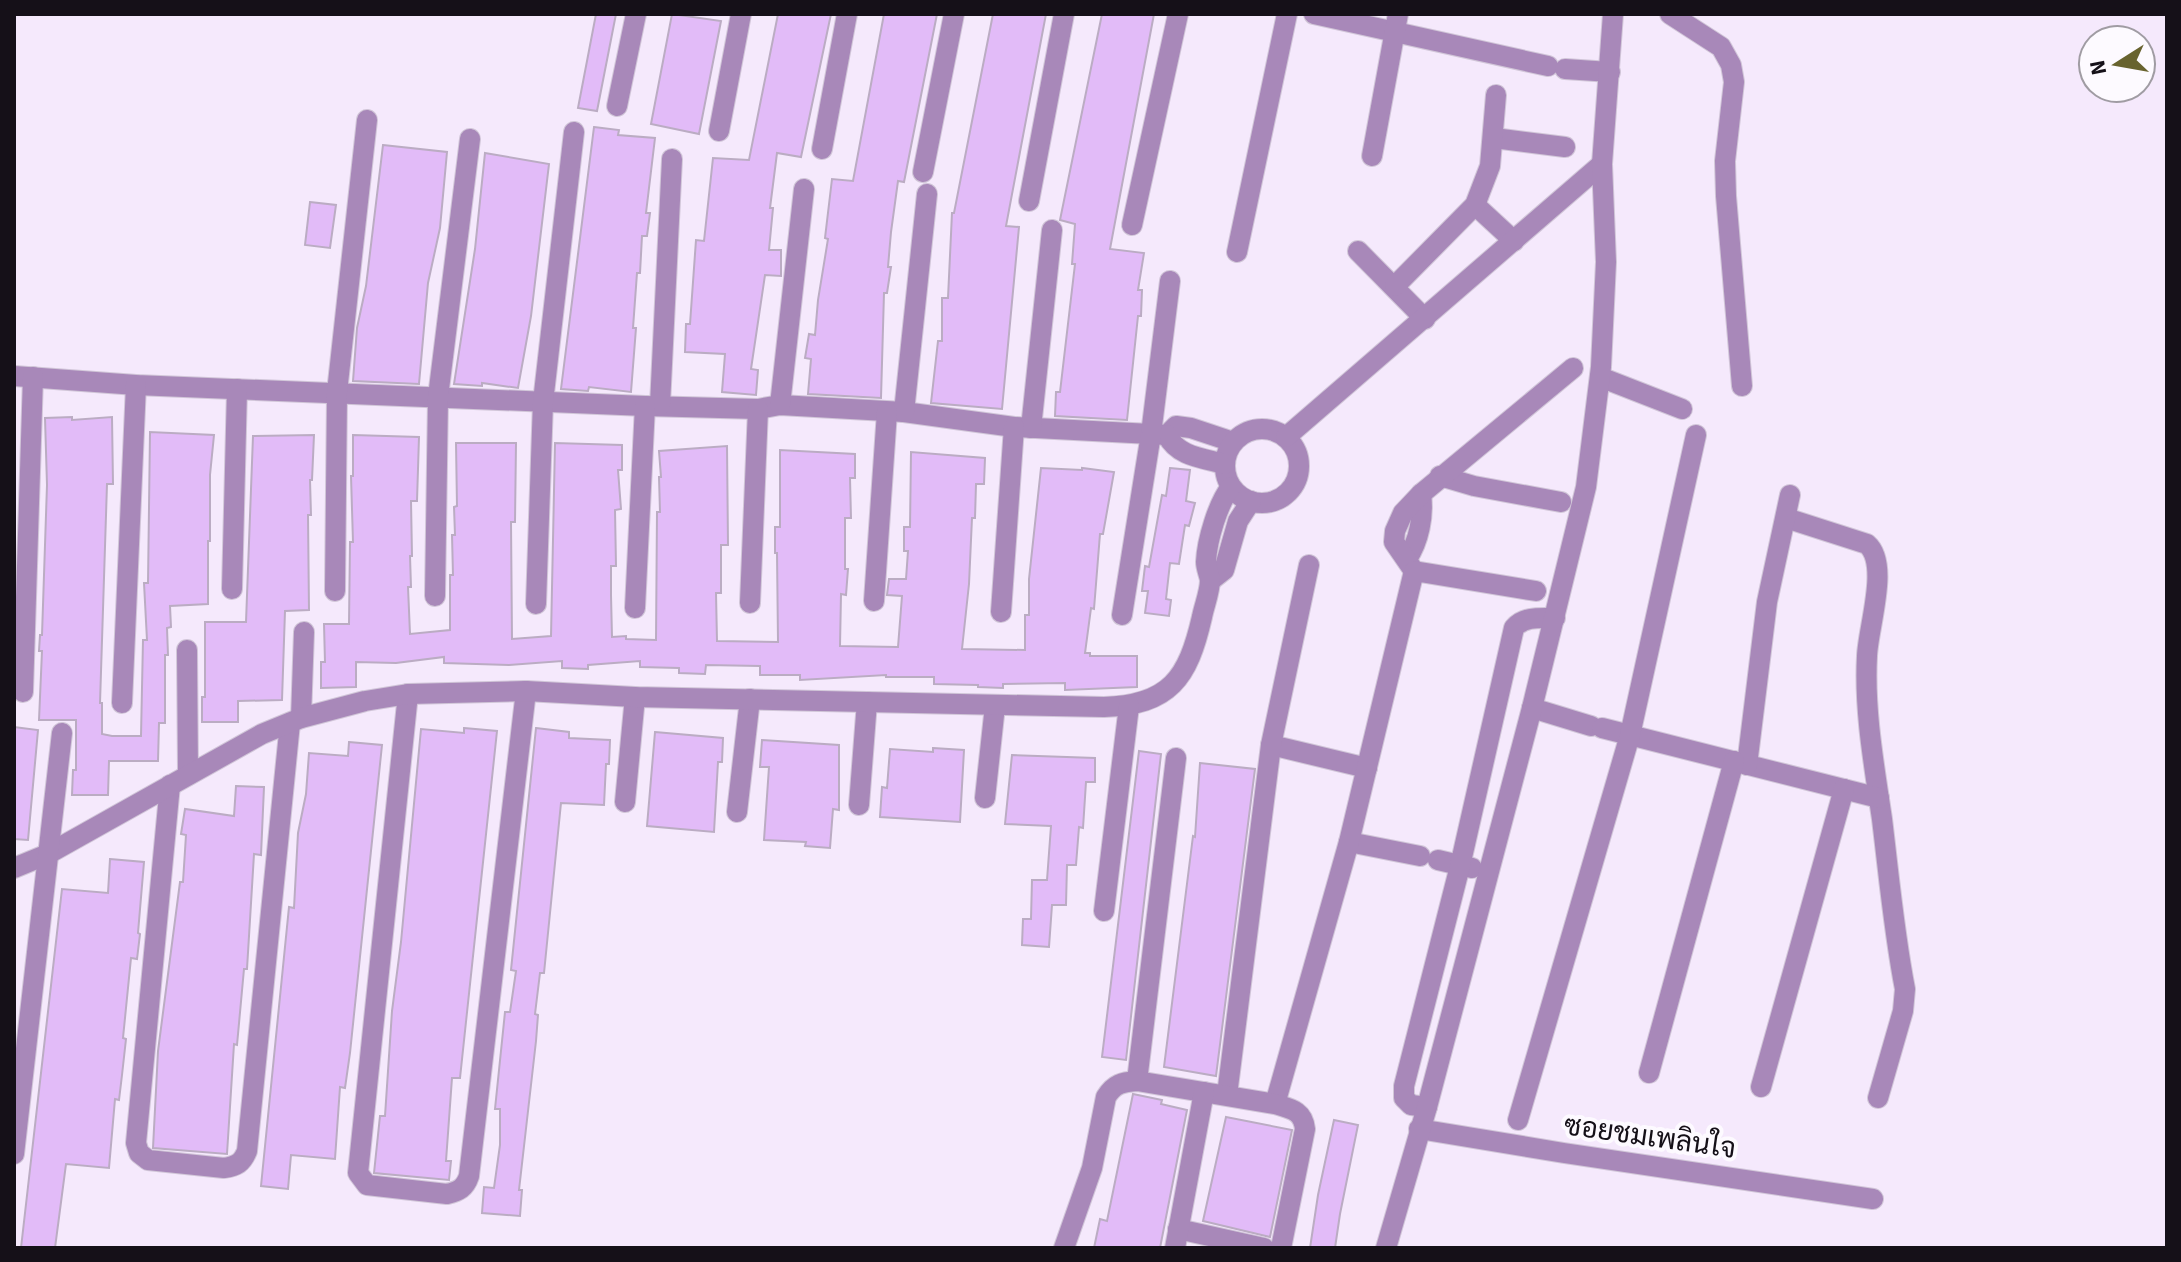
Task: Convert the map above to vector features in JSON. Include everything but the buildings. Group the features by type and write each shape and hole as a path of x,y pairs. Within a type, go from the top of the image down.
{"street":[{"path":"617,106 636,14"},
{"path":"719,131 741,14"},
{"path":"822,149 847,14"},
{"path":"923,172 954,14"},
{"path":"1029,201 1064,14"},
{"path":"1132,225 1178,14"},
{"path":"1237,252 1287,14"},
{"path":"1314,14 1396,24 1556,68 1610,72"},
{"path":"1386,1248 1427,1107 1488,871 1541,711 1555,618 1608,382 1602,164 1613,14"},
{"path":"1670,14 1721,47 1731,65 1734,82 1725,161 1726,196 1742,386"},
{"path":"1372,156 1396,24"},
{"path":"1395,286 1475,205 1490,166 1496,95"},
{"path":"335,591 337,392 367,120"},
{"path":"536,604 543,402 574,132"},
{"path":"1494,138 1565,147"},
{"path":"435,596 438,397 470,139"},
{"path":"635,608 672,159"},
{"path":"1286,437 1602,164"},
{"path":"780,405 804,189"},
{"path":"874,601 895,412 927,194"},
{"path":"1475,205 1514,241"},
{"path":"1001,612 1023,428 1052,230"},
{"path":"1358,251 1425,319"},
{"path":"1122,615 1159,435 1170,281"},
{"path":"1536,591 1411,565 1397,550 1395,531 1403,513 1440,476 1573,368"},
{"path":"23,692 23,376 136,385 543,402 758,409 780,405 895,412 1023,428 1159,435 1176,426 1233,442"},
{"path":"1608,382 1682,409"},
{"path":"122,703 136,385"},
{"path":"232,589 237,389"},
{"path":"750,603 758,409"},
{"path":"1264,428 1286,437 1298,459 1299,472 1287,494 1264,503 1251,501 1231,487 1225,464 1233,442 1242,434 1264,428"},
{"path":"1159,435 1185,453 1225,464"},
{"path":"1518,1120 1630,735 1696,435"},
{"path":"1440,476 1474,486 1561,502"},
{"path":"14,868 48,854 262,734 365,701 408,694 526,691 635,697 932,702 995,706 1129,706 1152,700 1171,685 1184,669 1194,648 1210,581 1206,564 1221,500 1231,487"},
{"path":"1649,1073 1740,763 1767,602 1790,495"},
{"path":"1210,581 1224,570 1238,521 1251,501"},
{"path":"1786,518 1867,544 1874,550 1877,562 1866,682 1905,989 1903,1011 1878,1098"},
{"path":"1227,1095 1271,745 1309,565"},
{"path":"1275,1104 1349,842 1411,565"},
{"path":"1427,1107 1411,1105 1404,1098 1404,1086 1460,866 1514,628 1518,622 1527,619 1555,618"},
{"path":"187,650 179,780 136,1143 139,1153 148,1160 224,1168 236,1166 247,1151 304,632"},
{"path":"408,694 358,1173 367,1185 447,1194 466,1185 469,1176 526,691"},
{"path":"625,802 635,697"},
{"path":"737,812 750,699"},
{"path":"859,805 867,702"},
{"path":"985,798 995,706"},
{"path":"1104,911 1129,706"},
{"path":"1541,711 1879,798"},
{"path":"14,1154 62,733"},
{"path":"1271,745 1367,768"},
{"path":"1137,1081 1176,758"},
{"path":"1761,1087 1844,789"},
{"path":"1349,842 1488,871"},
{"path":"1064,1248 1092,1168 1106,1097 1112,1087 1137,1081 1275,1104 1301,1114 1305,1129 1281,1248"},
{"path":"1204,1092 1176,1238 1264,1248"},
{"name":"ซอยชมเพลินใจ","path":"1419,1129 1873,1199"}]}
